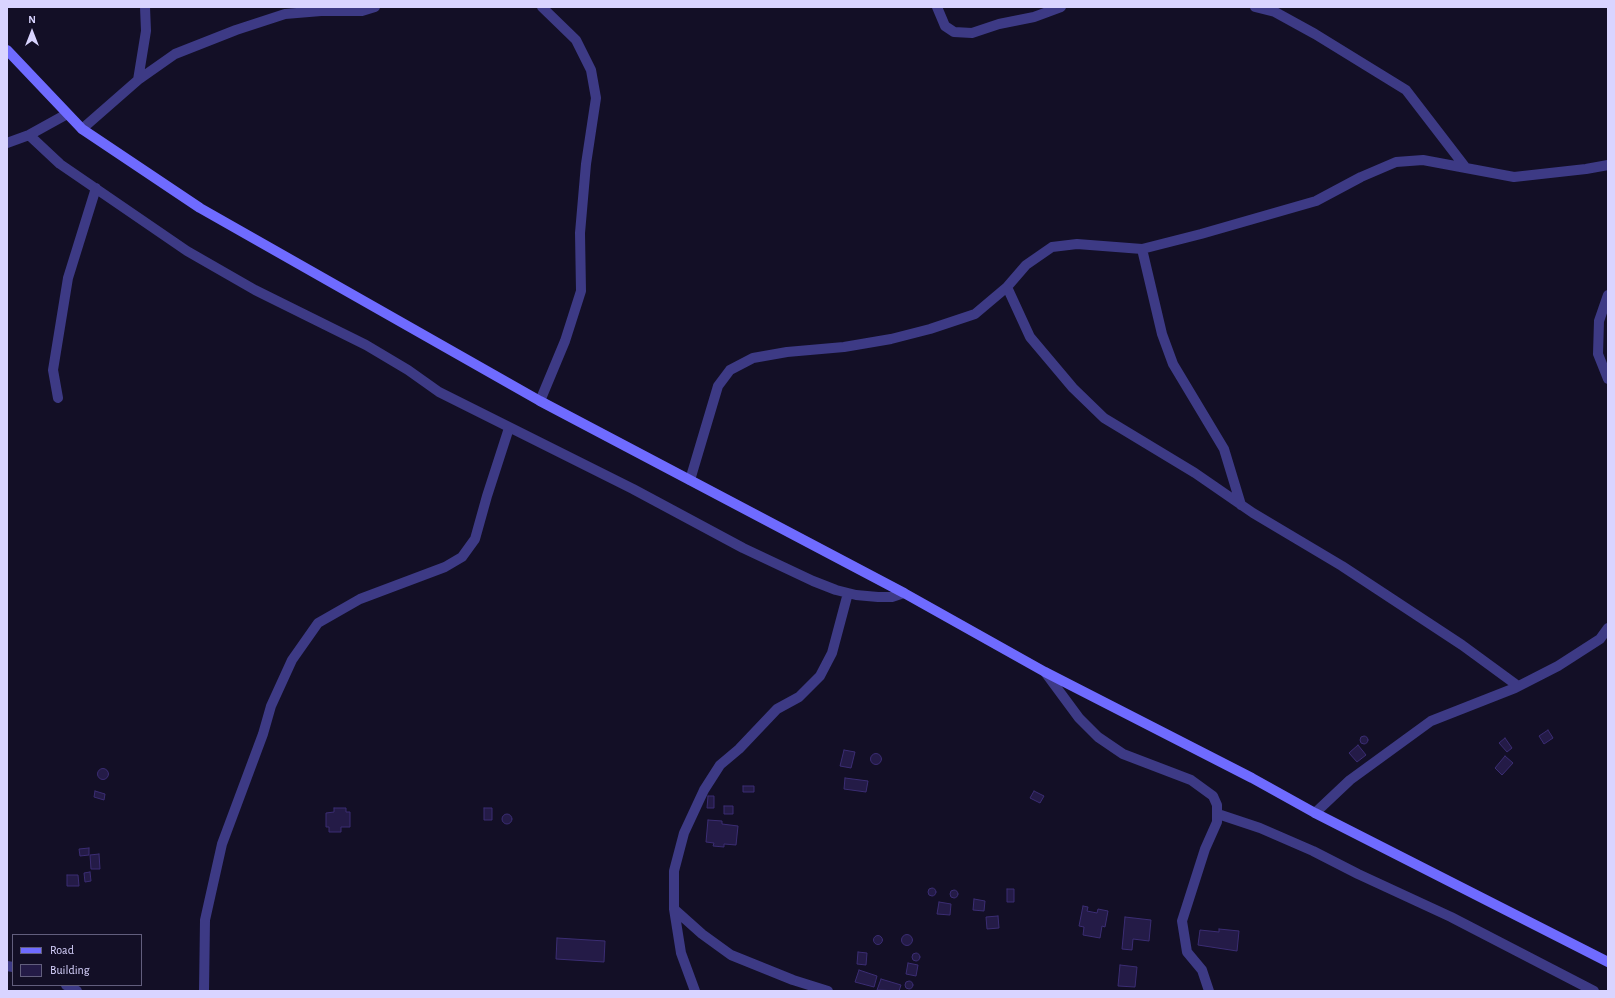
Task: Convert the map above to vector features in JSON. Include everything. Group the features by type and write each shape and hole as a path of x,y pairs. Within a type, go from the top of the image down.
{"main road":[{"path":"7,50 82,129 200,208 540,400 904,594 1045,672 1252,778 1315,813 1608,962"}],"street":[{"path":"138,80 146,30 145,7"},
{"path":"82,129 138,80 176,54 236,30 285,14 321,11 362,11 375,7"},
{"path":"540,400 565,341 581,291 580,233 586,164 596,98 591,70 576,40 542,7"},
{"path":"937,7 945,26 954,32 972,33 999,24 1034,17 1061,7"},
{"path":"1255,7 1275,12 1406,90 1466,168"},
{"path":"7,143 29,135 67,114"},
{"path":"29,135 60,164 187,251 255,290 366,345 408,370 439,392 633,489 742,548 813,581 848,593 878,597 892,597 904,594"},
{"path":"690,480 718,386 730,370 753,358 787,352 844,347 891,339 930,329 975,314 1007,287 1026,265 1052,247 1076,244 1142,249 1201,234 1316,201 1361,177 1396,162 1423,160 1514,177 1586,170 1608,165"},
{"path":"58,398 54,370 68,278 96,188"},
{"path":"1142,249 1162,334 1173,364 1224,450 1242,505"},
{"path":"1007,287 1030,337 1073,388 1104,418 1195,472 1242,505 1348,570 1462,645 1518,686"},
{"path":"1608,295 1599,321 1598,354 1608,379"},
{"path":"204,991 205,920 222,844 263,734 271,706 292,660 318,622 360,599 445,567 462,558 475,539 509,428"},
{"path":"695,991 681,953 674,909 674,871 684,833 704,790 720,765 739,749 777,709 799,697 820,676 832,654 848,593"},
{"path":"1315,813 1350,780 1431,721 1518,686 1558,666 1600,639 1608,628"},
{"path":"1045,672 1079,718 1098,737 1123,754 1192,780 1213,796 1217,805 1217,822 1205,849 1182,922 1187,952 1202,970 1209,991"},
{"path":"1218,814 1260,828 1313,851 1358,874 1451,917 1594,991"},
{"path":"674,909 702,934 731,955 793,980 828,991"},
{"path":"68,986 77,991"}],"building":[{"path":"1548,730 1553,738 1544,744 1539,736"},
{"path":"1362,736 1366,736 1368,740 1366,744 1362,744 1360,742 1360,738"},
{"path":"1505,738 1512,748 1507,752 1499,743"},
{"path":"1358,745 1366,755 1357,762 1349,753"},
{"path":"844,750 855,752 851,768 840,766"},
{"path":"876,753 880,755 882,759 880,763 876,765 872,763 870,759 872,755"},
{"path":"1505,756 1513,763 1502,775 1495,768"},
{"path":"103,768 107,770 109,774 107,778 103,780 99,778 97,774 99,770"},
{"path":"845,778 868,781 866,792 844,789"},
{"path":"743,786 754,786 754,792 743,792"},
{"path":"95,791 105,794 104,800 94,797"},
{"path":"1034,791 1044,796 1040,803 1030,798"},
{"path":"708,796 714,796 714,808 707,808"},
{"path":"724,806 733,806 733,814 724,814"},
{"path":"334,808 346,808 346,812 350,812 350,827 341,827 341,832 329,832 329,827 326,827 326,813 334,812"},
{"path":"484,808 492,808 492,820 484,820"},
{"path":"505,814 509,814 511,815 511,823 505,824 502,821 502,817"},
{"path":"708,820 722,821 722,824 738,826 736,845 724,844 724,847 713,846 714,843 706,842"},
{"path":"89,848 89,855 80,856 79,849"},
{"path":"99,854 100,869 91,869 90,855"},
{"path":"90,872 91,881 85,882 84,873"},
{"path":"67,875 78,875 79,886 67,886"},
{"path":"930,888 934,888 936,892 934,896 930,896 928,894 928,890"},
{"path":"1007,889 1014,889 1014,902 1007,902"},
{"path":"952,890 956,890 958,894 956,898 952,898 950,896 950,892"},
{"path":"974,899 985,901 984,911 973,910"},
{"path":"939,902 951,904 950,915 937,914"},
{"path":"1083,906 1088,907 1087,911 1097,913 1098,909 1108,911 1105,927 1102,926 1100,938 1083,935 1084,927 1079,926"},
{"path":"998,916 999,928 987,929 986,917"},
{"path":"1125,917 1151,920 1149,941 1133,939 1132,950 1122,949"},
{"path":"1219,929 1239,931 1237,951 1198,945 1200,930 1219,932"},
{"path":"907,934 911,936 913,940 911,944 907,946 903,944 901,940 903,936"},
{"path":"878,935 883,940 878,945 873,940"},
{"path":"557,938 605,941 604,962 556,959"},
{"path":"858,952 867,953 866,965 857,964"},
{"path":"914,953 918,953 920,957 918,961 914,961 912,959 912,955"},
{"path":"908,963 918,965 916,976 906,974"},
{"path":"1120,965 1137,967 1135,987 1118,986"},
{"path":"859,970 877,976 874,987 855,982"},
{"path":"881,979 901,985 899,991 877,990"},
{"path":"907,981 911,981 913,985 911,989 907,989 905,987 905,983"}]}
